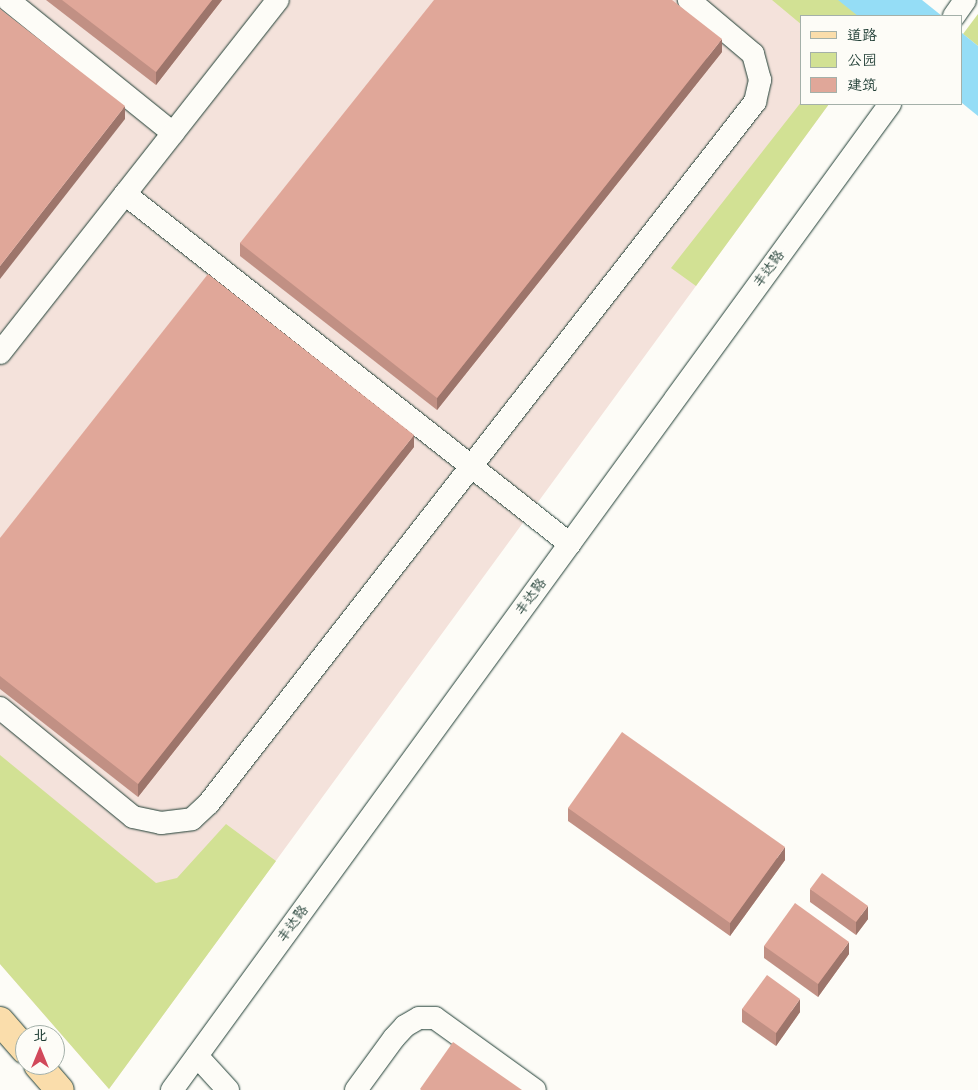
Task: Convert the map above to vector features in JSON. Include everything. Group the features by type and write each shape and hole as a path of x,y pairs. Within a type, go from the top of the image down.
{"main road":[{"path":"0,1021 15,1038"},
{"path":"47,1075 60,1090"}],"street":[{"path":"8,0 174,133"},
{"path":"0,353 278,0"},
{"path":"0,708 133,817 161,823 192,819 209,803 469,466 755,102 760,80 753,54 689,0"},
{"path":"955,15 965,0"},
{"name":"丰达路","path":"172,1090 889,105"},
{"path":"125,194 570,544"},
{"path":"356,1090 405,1026 419,1018 435,1018 535,1090"},
{"path":"197,1056 228,1090"}],"shaded area":[{"path":"0,0 905,0 800,15 800,105 828,105 109,1089 65,1039 65,1025 53,1025 0,964"}],"green space":[{"path":"772,0 905,0 894,15 800,15 800,23"},
{"path":"978,14 978,46 963,34"},
{"path":"800,104 828,105 696,286 671,268"},
{"path":"0,755 156,883 177,878 226,824 276,861 109,1089 65,1039 65,1025 53,1025 0,964"}],"water":[{"path":"838,0 922,0 941,15 857,15"},
{"path":"963,34 978,46 978,116 963,104"}],"building":[{"path":"62,0 212,0 156,72"},
{"path":"434,0 672,0 722,39 437,398 240,243"},
{"path":"0,9 125,106 0,266"},
{"path":"208,274 414,435 138,784 0,676 0,538"},
{"path":"622,732 785,847 730,923 568,808"},
{"path":"822,873 868,906 856,922 810,889"},
{"path":"795,903 849,942 818,984 764,946"},
{"path":"767,975 800,999 776,1033 742,1009"},
{"path":"453,1042 522,1090 421,1090"}]}
